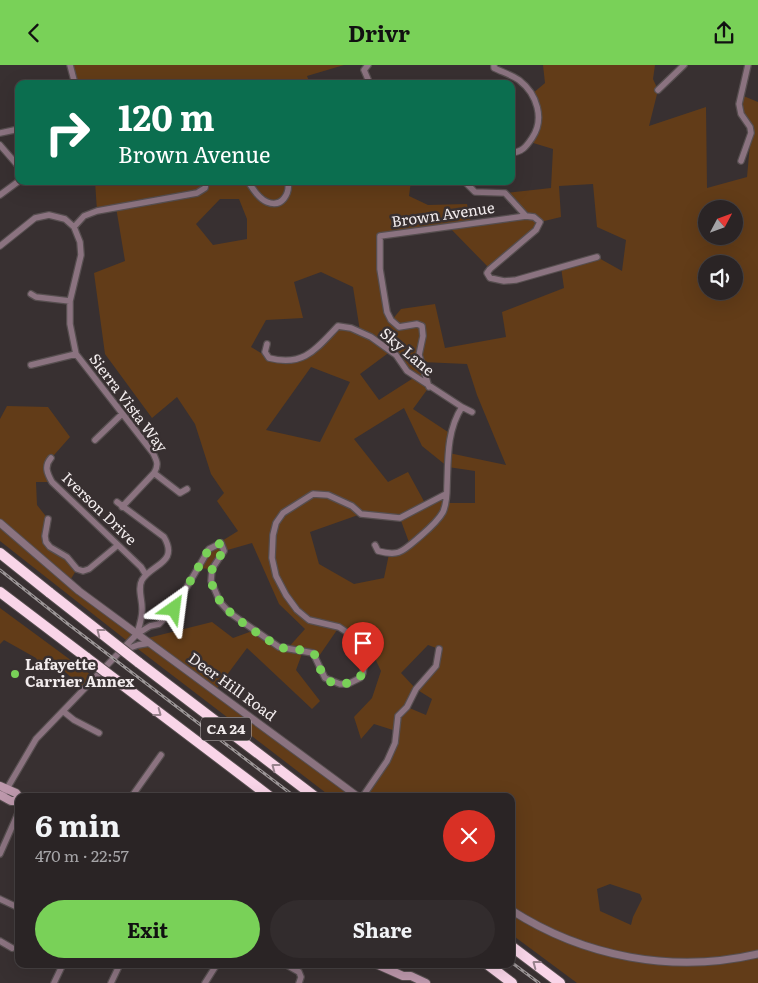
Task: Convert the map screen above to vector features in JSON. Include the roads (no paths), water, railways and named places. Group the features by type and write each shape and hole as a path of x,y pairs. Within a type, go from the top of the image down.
{"highway":[{"path":"0,548 35,581"},
{"name":"CA 24","path":"0,553 138,662 310,793"},
{"name":"CA 24","path":"0,592 265,793"},
{"path":"0,599 57,637"},
{"path":"515,949 560,983"},
{"path":"492,968 512,983"}],"main road":[{"path":"2,791 15,796"},
{"path":"2,791 11,801 15,801"},
{"path":"385,968 403,976 410,983"},
{"path":"403,976 411,976 426,983"}],"street":[{"path":"70,65 74,80"},
{"path":"368,65 364,70 368,80"},
{"path":"494,65 494,68 518,80 532,94 540,114 537,131 526,147 515,152"},
{"path":"658,90 684,65"},
{"path":"741,161 751,133 750,127 740,114 739,104 748,65"},
{"path":"0,133 15,130"},
{"path":"0,145 15,162"},
{"path":"0,195 15,184"},
{"path":"0,246 35,218 49,215 65,219 74,227 84,216 97,211 197,193 205,188 205,185"},
{"path":"251,185 260,197 267,202 275,203 284,200 288,194 288,185"},
{"name":"Brown Avenue","path":"468,185 475,192 505,193 526,216"},
{"path":"526,216 534,217 540,222 536,230 490,269 487,273 490,278 504,281 516,280 597,257"},
{"name":"Brown Avenue","path":"429,387 419,355 423,336 422,326 417,324 399,327 391,320 387,312 380,269 380,236 526,216"},
{"name":"Sierra Vista Way","path":"74,227 80,242 81,255 70,301 70,324 76,354 153,453 158,463 154,473"},
{"path":"31,294 36,297 70,301"},
{"name":"Sky Lane","path":"267,345 266,352 269,358 288,362 299,360 317,347 338,326 351,328 371,337 396,355 407,371 429,387 472,412"},
{"path":"31,365 76,354"},
{"path":"375,545 378,551 389,554 402,553 431,527 443,512 449,445 453,425 462,407"},
{"path":"95,440 122,415"},
{"name":"Iverson Drive","path":"51,458 47,463 46,472 52,482 141,567 146,575"},
{"path":"122,507 154,473 180,493 187,489"},
{"path":"2,791 36,739 137,634 150,626 159,624 174,609 209,549 221,543 224,551 212,569 212,581 220,602 230,613 279,647 311,652 315,655 325,678 348,684 356,681 363,673 364,666 356,641 339,627 309,620 297,610 276,576 272,558 276,523 283,513 313,494 328,495 352,506 361,514 400,518 446,494"},
{"path":"117,503 164,537 167,542 167,556 163,563 146,575 141,582 142,612 137,634"},
{"path":"48,519 45,536 46,542 50,547 68,557 77,569 83,571 89,569 118,545"},
{"name":"Deer Hill Road","path":"0,523 79,591 353,793"},
{"path":"122,651 150,643"},
{"path":"365,793 387,761 395,743 398,715 407,707 416,689 436,666 439,649"},
{"path":"64,712 74,720 98,733"},
{"path":"134,793 161,755"},
{"path":"0,854 15,820"},
{"path":"0,836 7,839"},
{"path":"0,899 15,905"},
{"path":"515,912 550,932 589,948 630,958 701,962 758,954"},
{"path":"0,941 12,948"},
{"path":"54,983 61,968"},
{"path":"111,983 118,968"},
{"path":"205,983 214,968"},
{"path":"292,968 299,972 301,977 299,983"}],"railway":[{"path":"0,570 290,793"},
{"path":"515,965 539,983"}],"place":[{"name":"Lafayette Carrier Annex","path":"15,674"}]}
